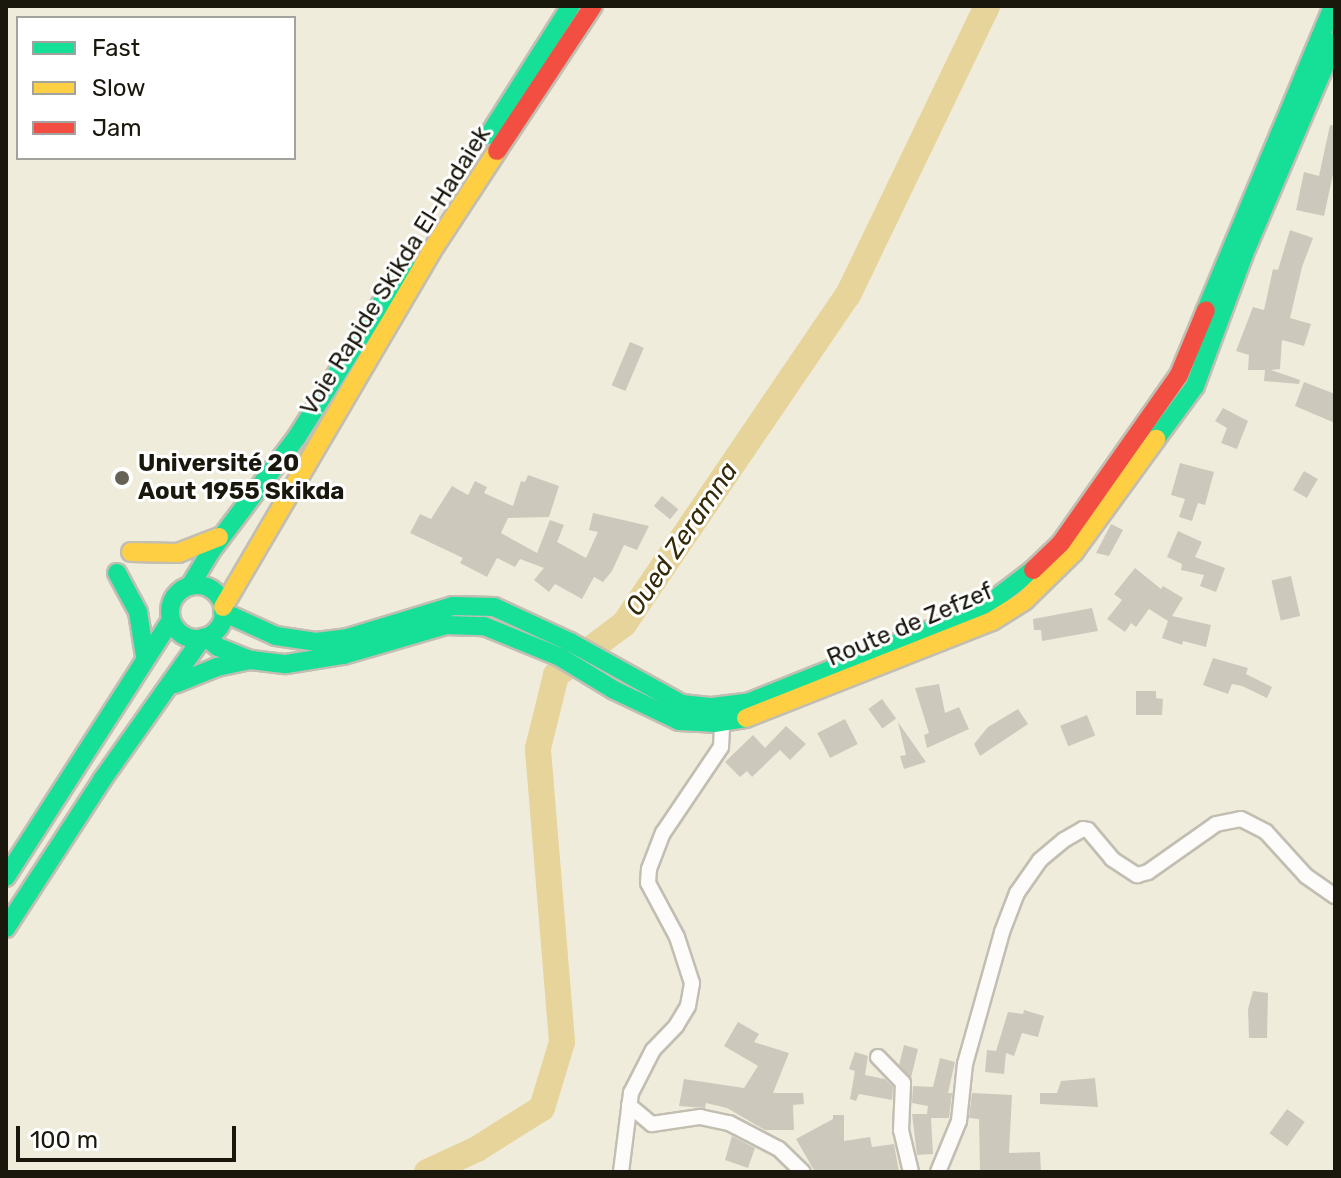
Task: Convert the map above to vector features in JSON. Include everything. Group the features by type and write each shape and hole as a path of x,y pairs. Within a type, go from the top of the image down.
{"main road":[{"name":"Voie Rapide Skikda El-Hadaiek","path":"6,877 145,656 171,620 175,597 190,586 200,566 297,437 571,6"},
{"name":"Voie Rapide Skikda El-Hadaiek","path":"6,928 169,687 204,638 217,630 223,609 431,252 593,6"},
{"name":"Route de Zefzef","path":"223,609 276,636 316,642 347,638 453,606 477,604 508,611 565,649 614,690 679,721 723,713 982,609 1015,587 1061,543 1179,375 1333,6"},
{"name":"Route de Zefzef","path":"204,638 251,660 286,664 312,662 432,628 470,624 565,649 623,672 682,704 750,717 992,621 1025,600 1059,568 1195,386 1244,254 1335,42"},
{"path":"131,552 178,553 225,534"},
{"path":"117,573 138,612 145,656"},
{"path":"190,586 213,591 223,609"},
{"path":"171,620 183,635 204,638"},
{"path":"169,687 200,672 251,660"}],"street":[{"path":"621,1172 629,1105 642,1067 688,1006 692,983 677,937 648,883 649,869 663,833 721,747 723,713"},
{"path":"938,1172 959,1121 967,1055 1002,932 1017,893 1040,860 1064,840 1083,829 1088,830 1112,859 1137,875 1171,856 1207,828 1241,819 1266,832 1306,876 1335,896"},
{"path":"878,1057 903,1083 901,1130 911,1172"},
{"path":"629,1105 652,1124 700,1117 729,1123 779,1149 803,1172"}],"building":[{"path":"1330,125 1335,126 1335,165 1324,216 1296,210 1304,172 1319,176"},
{"path":"1290,230 1313,238 1302,267 1290,318 1311,324 1304,346 1282,340 1280,369 1271,370 1300,380 1299,384 1264,381 1265,370 1248,370 1249,355 1236,351 1253,307 1264,310 1273,269 1278,270"},
{"path":"630,342 644,348 625,391 612,385"},
{"path":"1304,382 1335,394 1335,423 1295,406"},
{"path":"1223,408 1248,421 1237,449 1221,443 1227,428 1215,421"},
{"path":"1180,463 1214,472 1205,505 1198,503 1192,521 1179,517 1185,499 1171,495"},
{"path":"1304,471 1318,479 1307,498 1293,490"},
{"path":"528,475 559,486 549,517 508,518 501,533 537,553 550,520 564,525 557,542 586,558 598,532 589,530 593,513 649,526 637,550 624,545 612,571 603,582 594,577 582,599 555,584 549,592 534,580 544,568 520,559 515,567 497,558 487,577 460,563 463,558 410,533 420,514 431,519 452,486 468,495 475,481 487,487 484,493 513,506 521,481 525,482"},
{"path":"662,496 678,509 670,519 654,506"},
{"path":"1111,524 1123,530 1109,556 1096,553"},
{"path":"1178,531 1202,542 1195,557 1225,568 1216,592 1200,586 1204,575 1181,570 1182,564 1167,557"},
{"path":"1135,568 1161,589 1163,586 1183,598 1172,616 1211,625 1206,647 1183,641 1182,645 1162,638 1168,621 1149,609 1136,627 1131,623 1125,632 1107,619 1122,600 1114,594"},
{"path":"1291,576 1300,616 1281,620 1272,580"},
{"path":"1092,608 1098,631 1042,641 1041,630 1034,630 1033,619"},
{"path":"1213,658 1248,668 1246,674 1272,687 1267,698 1242,686 1232,684 1228,694 1203,685"},
{"path":"939,684 945,713 959,707 969,729 927,748 924,735 929,733 915,688"},
{"path":"1136,691 1156,691 1156,698 1163,699 1162,715 1136,715"},
{"path":"882,699 896,718 882,728 868,709"},
{"path":"1018,709 1028,724 980,756 974,744 988,727"},
{"path":"1087,715 1095,735 1068,746 1060,726"},
{"path":"845,719 858,744 830,758 817,733"},
{"path":"898,722 926,762 904,769 900,756 906,755"},
{"path":"786,726 806,744 790,760 780,750 752,777 747,771 740,777 725,762 753,735 765,748"},
{"path":"1253,991 1268,993 1267,1038 1249,1038 1248,1009"},
{"path":"1024,1010 1044,1016 1038,1037 1022,1033 1014,1056 1006,1053 1004,1074 985,1072 987,1050 996,1051 1008,1012 1023,1014"},
{"path":"738,1022 759,1034 754,1042 789,1053 773,1093 803,1093 804,1104 793,1105 794,1130 765,1130 727,1108 706,1103 705,1108 679,1106 684,1079 744,1088 758,1066 724,1046"},
{"path":"904,1045 918,1049 911,1078 899,1065"},
{"path":"855,1052 868,1056 865,1075 885,1079 893,1087 892,1100 859,1094 856,1101 850,1099 855,1071 849,1069"},
{"path":"940,1058 955,1062 948,1093 952,1093 949,1118 931,1118 933,1154 917,1155 912,1114 927,1114 928,1106 912,1103 913,1086 933,1087"},
{"path":"1095,1078 1098,1107 1040,1104 1040,1093 1057,1093 1061,1081"},
{"path":"972,1093 1012,1095 1009,1153 1040,1152 1041,1172 980,1172 979,1119 969,1118"},
{"path":"1287,1109 1305,1122 1287,1146 1269,1133"},
{"path":"833,1115 844,1115 844,1141 870,1137 872,1147 894,1144 899,1172 815,1172 796,1139 833,1119"},
{"path":"732,1136 755,1148 748,1168 725,1160"}],"waterway":[{"name":"Oued Zeramna","path":"427,1172 477,1149 542,1108 562,1042 538,748 556,675 624,624 848,295 987,6"}],"traffic: fast":[{"path":"489,135 571,6"},
{"path":"1206,310 1333,6"},
{"path":"1156,439 1195,386 1244,254 1335,42"},
{"path":"190,586 211,551 297,437 406,264"},
{"path":"223,612 276,636 316,642 347,638 453,606 494,607 570,642 682,704 712,707 747,703 982,609 1033,570"},
{"path":"117,573 138,612 145,656"},
{"path":"197,585 216,593 224,612 216,631 197,639 178,631 170,612 178,593 197,585"},
{"path":"6,877 171,620"},
{"path":"206,637 218,647 251,660 286,664 343,655 446,625 484,626 560,657 614,690 679,721 714,723 746,718"},
{"path":"6,928 102,780 202,638"},
{"path":"175,684 217,667 251,660"}],"traffic: slow":[{"path":"223,607 431,252 497,151"},
{"path":"746,718 992,621 1025,600 1074,552 1156,439"},
{"path":"131,552 178,553 219,537"}],"traffic: jam":[{"path":"497,151 593,6"},
{"path":"1033,570 1061,543 1179,375 1206,310"}],"place":[{"name":"Université 20 Aout 1955 Skikda","path":"122,478"}]}
